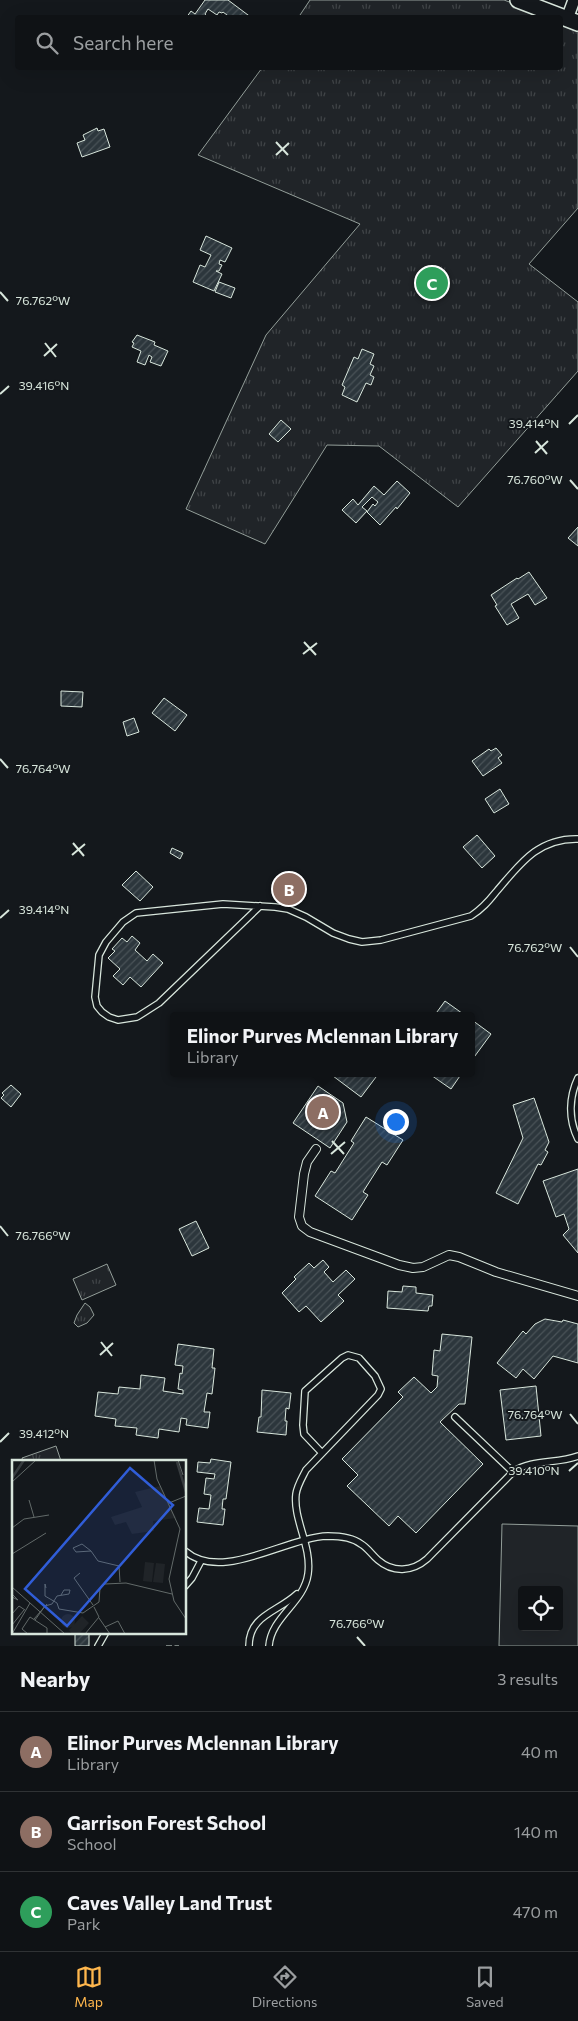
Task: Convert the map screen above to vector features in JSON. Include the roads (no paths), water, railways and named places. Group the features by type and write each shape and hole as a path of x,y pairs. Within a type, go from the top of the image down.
{"main road":[{"path":"518,0 538,4 561,15"}],"street":[{"path":"573,21 574,0"},
{"path":"316,1149 307,1162 304,1174 299,1217 302,1226 310,1232 399,1265 413,1268 424,1267 449,1255 459,1257 496,1272 578,1296"}],"lane":[{"path":"260,906 159,1003 148,1011 137,1017 118,1020 109,1017 97,1006 95,997 99,955 106,942 123,922 136,913 223,904 260,906 288,909 349,940 362,942 381,940 471,916 482,910 526,858 542,845 578,839"},
{"path":"578,1078 572,1095 571,1110 572,1123 578,1139"},
{"path":"269,1646 270,1634 275,1625 292,1606 306,1585 309,1567 306,1541 297,1509 296,1494 299,1482 306,1470 378,1395 381,1388 376,1376 354,1355 342,1358 305,1391 304,1434 322,1453"},
{"path":"455,1417 513,1472"},
{"path":"186,1552 201,1561 221,1563 231,1562 326,1536 344,1537 362,1544 379,1561 386,1565 403,1570 412,1568 420,1565 427,1559 513,1472 528,1465 559,1461 578,1456"},
{"path":"186,1585 201,1561"},
{"path":"249,1646 249,1637 253,1627 259,1620 290,1601 306,1585"},
{"path":"98,1646 105,1634"}],"place":[{"name":"Caves Valley Land Trust","path":"432,283"},
{"name":"Garrison Forest School","path":"289,889"},
{"name":"Elinor Purves Mclennan Library","path":"323,1112"}]}
